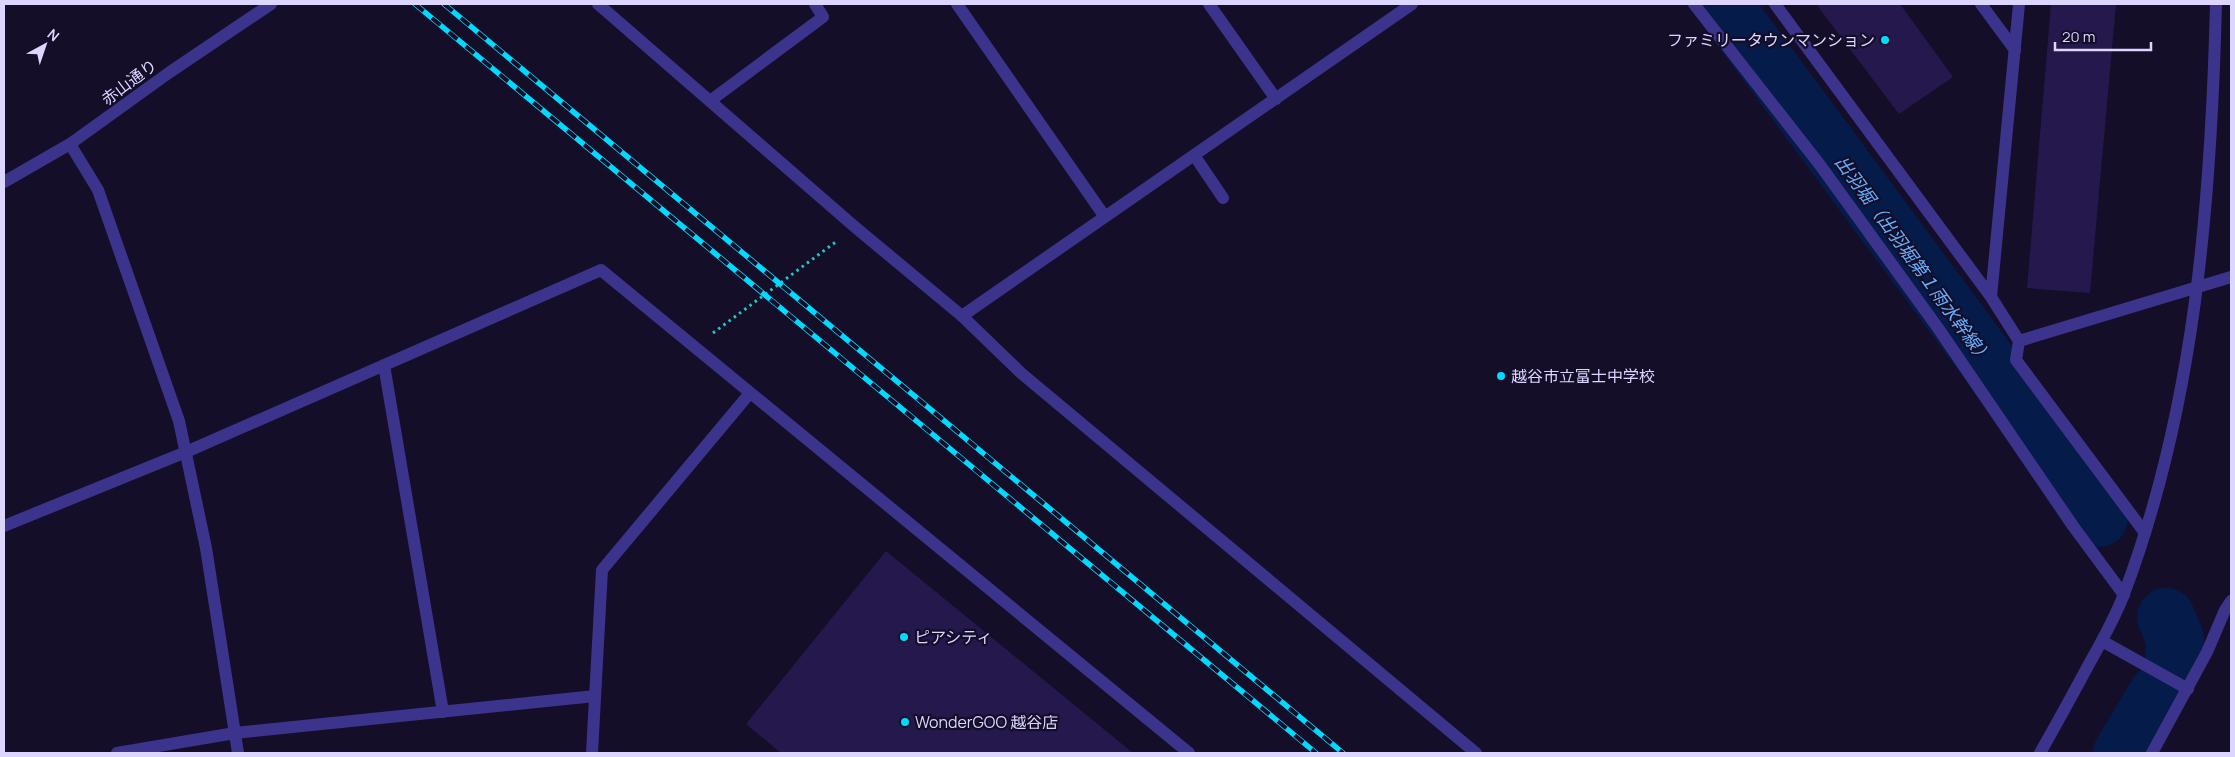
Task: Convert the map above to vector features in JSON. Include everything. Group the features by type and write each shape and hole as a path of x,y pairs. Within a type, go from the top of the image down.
{"street":[{"name":"赤山通り","path":"4,182 70,144 170,72 271,4"},
{"path":"598,4 855,227 962,316 1022,373 1476,753"},
{"path":"710,101 823,17 815,4"},
{"path":"957,4 1105,217"},
{"path":"1209,4 1276,98"},
{"path":"962,316 1412,4"},
{"path":"1694,4 1820,165 1938,328 2073,526 2126,589"},
{"path":"1775,4 1991,298 2019,341 2016,360 2144,536"},
{"path":"1980,4 2015,50"},
{"path":"1991,298 2019,4"},
{"path":"2040,753 2102,641 2126,589 2144,536 2183,382 2197,288 2208,164 2216,4"},
{"path":"70,144 98,190 179,421 206,548 238,753"},
{"path":"1194,155 1223,198"},
{"path":"4,526 186,452 601,270 1189,753"},
{"path":"2019,341 2231,277"},
{"path":"384,365 443,712"},
{"path":"592,753 602,570 750,393"},
{"path":"2152,753 2188,689 2207,652 2224,610 2231,601"},
{"path":"2102,641 2188,689"},
{"path":"117,753 235,733 595,696"}],"path":[{"path":"694,347 855,227"}],"building":[{"name":"ファミリータウンマンション","path":"1816,4 1900,4 1953,77 1899,114"},
{"path":"2051,4 2116,4 2090,293 2027,288"},
{"name":"ピアシティ","path":"886,551 1133,753 781,753 746,724"}],"waterway":[{"name":"出羽堀（出羽堀第１雨水幹線）","path":"1723,4 1985,358 2099,518"},
{"name":"出羽堀（出羽堀第１雨水幹線）","path":"2166,617 2175,639 2174,665"},
{"name":"出羽堀（出羽堀第１雨水幹線）","path":"2122,753 2158,693"}],"railway":[{"path":"415,4 1316,753"},
{"path":"444,4 1343,753"}],"place":[{"name":"ファミリータウンマンション","path":"1885,40"},
{"name":"越谷市立富士中学校","path":"1501,376"},
{"name":"ピアシティ","path":"904,637"},
{"name":"WonderGOO 越谷店","path":"905,722"}]}
